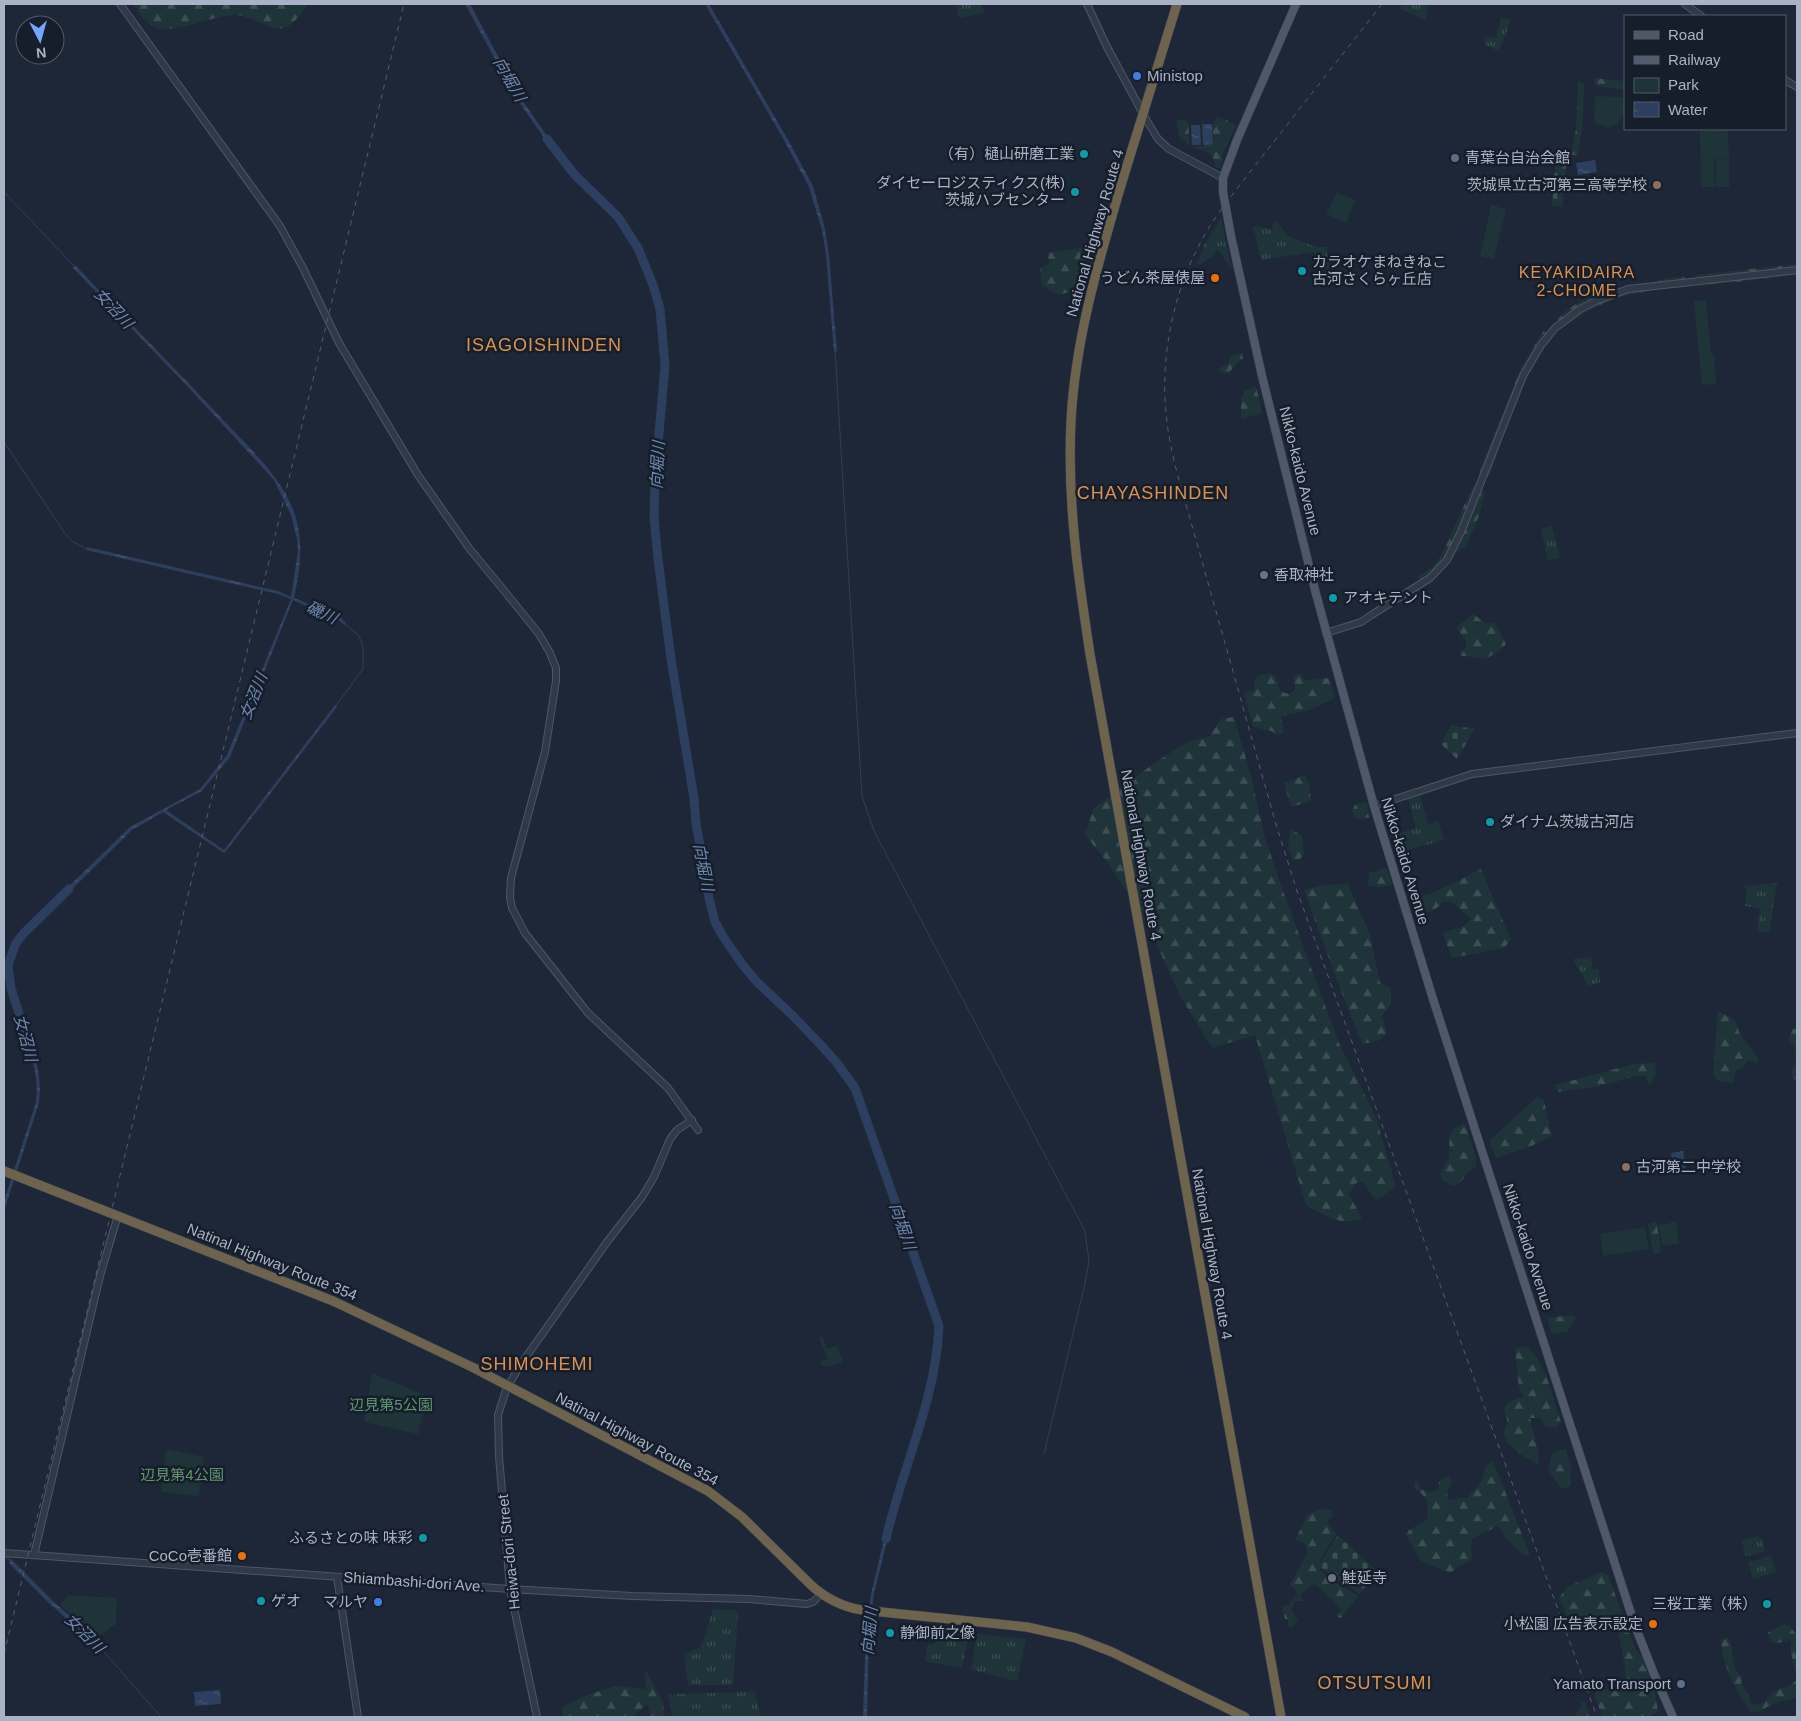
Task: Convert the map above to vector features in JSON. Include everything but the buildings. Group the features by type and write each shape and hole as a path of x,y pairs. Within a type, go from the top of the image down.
{"highway":[{"name":"National Highway Route 4","path":"1177,4 1091,289 1078,358 1071,420 1070,453 1073,533 1090,654 1281,1717"},
{"name":"Natinal Highway Route 354","path":"10,1173 333,1301 447,1354 692,1482 713,1495 756,1529 821,1594 838,1604 862,1610 1027,1627 1076,1638 1112,1652 1245,1717"},
{"path":"1272,1717 1276,1711 1277,1697"}],"main road":[{"name":"Nikko-kaido Avenue","path":"1296,4 1237,140 1223,178 1228,220 1244,298 1326,634 1374,806 1436,1007 1636,1628 1673,1717"}],"street":[{"path":"120,4 280,226 303,268 339,343 418,475 469,548 512,600 550,653 556,668 556,681 545,752 511,878 512,908 525,933 588,1013 668,1088 698,1130"},
{"path":"1087,4 1100,34 1158,139 1169,149 1223,178"},
{"path":"1685,4 1700,15"},
{"path":"1786,81 1797,88"},
{"path":"1326,634 1361,622 1414,589 1440,570 1451,554 1461,532 1523,376 1541,345 1561,323 1580,309 1628,289 1797,270"},
{"path":"1374,806 1472,774 1797,733"},
{"name":"Heiwa-dori Street","path":"537,1717 510,1589 497,1435 498,1415 508,1386 519,1366 642,1197 654,1177 670,1138 677,1130 692,1120"},
{"path":"34,1555 98,1284 118,1215"},
{"name":"Shiambashi-dori Ave.","path":"5,1554 632,1596 749,1598 807,1604 813,1602 821,1594"},
{"path":"337,1577 358,1717"}],"green space":[{"path":"133,4 307,4 294,21 283,28 273,27 236,15 183,27 164,29 149,24"},
{"path":"956,4 981,4 985,13 959,18"},
{"path":"1402,4 1428,4 1426,20 1400,9"},
{"path":"1501,18 1511,19 1498,51 1484,44 1485,37 1496,38"},
{"path":"1594,78 1624,81 1624,90 1595,86"},
{"path":"1578,81 1584,84 1583,120 1578,155 1571,155 1576,129"},
{"path":"1595,96 1623,97 1624,112 1617,124 1607,128 1594,122"},
{"path":"1217,117 1227,120 1236,126 1223,152 1220,169 1216,167 1211,155 1192,147 1205,146 1213,142 1213,124"},
{"path":"1181,119 1188,121 1190,147 1179,136 1176,122"},
{"path":"1728,130 1729,158 1714,159 1715,187 1701,187 1700,131"},
{"path":"1556,155 1567,156 1562,207 1552,206"},
{"path":"1716,159 1729,159 1729,187 1716,187"},
{"path":"1337,192 1356,200 1346,223 1326,214"},
{"path":"1491,205 1506,209 1494,259 1480,256"},
{"path":"1221,219 1232,269 1216,248 1206,241"},
{"path":"1276,220 1288,236 1316,247 1327,247 1329,269 1318,270 1313,252 1261,260 1253,226 1271,229"},
{"path":"1206,241 1217,249 1214,255 1201,264 1197,263"},
{"path":"1100,245 1085,288 1058,295 1042,285 1040,268 1049,265 1048,253"},
{"path":"1797,264 1797,275 1698,286 1696,275"},
{"path":"1685,277 1686,287 1641,292 1609,301 1593,308 1561,329 1558,319 1581,301 1594,295 1608,289 1617,294 1654,287 1659,280"},
{"path":"1706,300 1711,354 1714,354 1716,384 1702,385 1694,301"},
{"path":"1543,331 1553,338 1539,355 1524,383 1505,430 1490,475 1487,478 1479,473 1485,456 1521,368"},
{"path":"1242,353 1243,359 1229,373 1221,373 1219,368 1227,365 1231,356"},
{"path":"1255,387 1262,413 1241,419 1241,397 1244,396 1244,391"},
{"path":"1473,486 1485,492 1479,516 1466,547 1456,552 1445,568 1420,582 1418,577 1432,567 1440,558"},
{"path":"1552,526 1560,558 1548,561 1541,529"},
{"path":"1474,614 1485,624 1494,622 1506,644 1489,657 1481,659 1461,656 1460,651 1466,649 1466,641 1456,627"},
{"path":"1269,673 1276,676 1280,691 1289,694 1295,690 1294,675 1300,674 1305,680 1329,678 1335,698 1310,710 1281,716 1284,732 1278,735 1271,731 1253,727 1244,693 1255,690 1254,682 1257,676"},
{"path":"1234,717 1251,776 1265,838 1283,891 1338,1041 1376,1117 1396,1187 1376,1200 1362,1181 1355,1184 1349,1194 1362,1219 1354,1221 1332,1219 1306,1205 1255,1035 1212,1048 1180,996 1149,927 1109,864 1085,835 1093,809 1157,761 1189,741 1209,737 1221,719"},
{"path":"1452,724 1459,727 1475,728 1457,759 1441,744"},
{"path":"1305,775 1309,784 1311,801 1291,807 1284,783"},
{"path":"1420,795 1428,824 1438,821 1444,840 1397,853 1392,835 1416,828 1408,799"},
{"path":"1367,803 1370,817 1361,819 1354,817 1352,810 1355,805"},
{"path":"1291,829 1302,836 1304,854 1300,859 1293,860 1290,852"},
{"path":"1385,868 1388,870 1392,885 1368,886 1369,873"},
{"path":"1481,869 1511,940 1504,948 1452,958 1443,934 1449,930 1463,927 1471,918 1451,902 1442,902 1432,911 1418,913 1413,901"},
{"path":"1777,883 1769,933 1757,931 1760,909 1745,906 1747,892 1744,886"},
{"path":"1348,884 1371,938 1380,983 1391,988 1391,1004 1382,1016 1387,1034 1378,1041 1362,1044 1304,890 1325,885"},
{"path":"1591,957 1593,969 1599,969 1600,982 1588,986 1573,959"},
{"path":"1718,1011 1735,1020 1739,1032 1758,1059 1757,1064 1747,1060 1742,1069 1736,1070 1733,1083 1718,1081 1713,1074"},
{"path":"1793,1029 1797,1029 1797,1080 1794,1079 1791,1072 1796,1062 1795,1047 1788,1041"},
{"path":"1655,1063 1656,1074 1650,1085 1645,1076 1635,1076 1600,1086 1558,1092 1555,1085 1634,1064"},
{"path":"1537,1097 1544,1101 1552,1136 1527,1148 1496,1158 1489,1141"},
{"path":"1465,1124 1476,1157 1476,1166 1460,1182 1453,1186 1443,1181 1440,1174 1448,1158 1451,1132 1458,1126"},
{"path":"1657,1222 1661,1252 1653,1253 1648,1224"},
{"path":"1676,1222 1679,1243 1662,1246 1659,1225"},
{"path":"1645,1227 1649,1249 1603,1256 1600,1234"},
{"path":"1572,1315 1576,1318 1567,1332 1552,1334 1548,1318"},
{"path":"822,1336 827,1349 837,1346 842,1360 841,1363 824,1367 819,1362 828,1359 819,1338"},
{"path":"1526,1346 1539,1361 1544,1371 1561,1422 1557,1427 1548,1427 1544,1425 1541,1418 1530,1418 1539,1456 1538,1465 1512,1448 1504,1433 1507,1421 1504,1409 1508,1402 1523,1397 1519,1388 1515,1349"},
{"name":"辺見第5公園","path":"372,1373 427,1396 418,1434 364,1422"},
{"name":"辺見第4公園","path":"166,1449 204,1457 199,1496 161,1492"},
{"path":"1566,1449 1571,1468 1570,1487 1561,1489 1548,1470 1554,1452"},
{"path":"1493,1461 1530,1555 1523,1555 1497,1526 1472,1539 1472,1559 1450,1573 1421,1561 1406,1535 1409,1530 1427,1520 1427,1501 1414,1488 1415,1481 1418,1481 1421,1489 1430,1492 1438,1490 1439,1482 1442,1478 1450,1477 1452,1481 1447,1494 1449,1500 1468,1497 1480,1483 1487,1465"},
{"path":"1322,1509 1331,1510 1333,1516 1327,1522 1336,1534 1320,1560 1320,1570 1333,1581 1358,1596 1341,1618 1335,1616 1342,1610 1315,1584 1311,1585 1301,1594 1301,1599 1304,1601 1296,1601 1291,1609 1298,1620 1291,1628 1287,1626 1289,1619 1285,1619 1281,1606 1287,1606 1295,1596 1298,1597 1290,1584 1307,1554 1305,1544 1296,1540 1308,1514"},
{"path":"1338,1535 1377,1571 1360,1594 1318,1566"},
{"path":"1757,1536 1762,1539 1765,1551 1749,1556 1745,1555 1742,1540"},
{"path":"1771,1556 1776,1572 1753,1579 1748,1562"},
{"path":"1601,1572 1608,1575 1635,1648 1643,1659 1655,1693 1658,1712 1648,1717 1602,1717 1595,1696 1596,1690 1623,1688 1626,1673 1616,1619 1571,1626 1559,1598 1567,1587"},
{"path":"68,1595 117,1598 116,1624 97,1637 60,1605"},
{"path":"713,1609 736,1610 738,1615 733,1685 688,1685 684,1654 701,1647"},
{"path":"1783,1625 1789,1625 1797,1636 1797,1679 1791,1654 1791,1640 1778,1643 1771,1642 1768,1632"},
{"path":"935,1630 969,1634 962,1668 925,1661 928,1644 935,1644"},
{"path":"977,1634 1026,1639 1017,1681 971,1670"},
{"path":"1728,1638 1730,1642 1735,1668 1743,1678 1741,1683 1749,1695 1751,1704 1762,1703 1775,1691 1789,1686 1797,1679 1797,1697 1752,1713 1740,1696 1727,1670 1721,1640"},
{"path":"645,1670 662,1699 665,1717 651,1717 647,1704 633,1716 563,1717 562,1707 585,1696 615,1686 646,1689"},
{"path":"755,1692 761,1717 673,1717 667,1694"},
{"path":"1582,1701 1586,1704 1590,1717 1574,1717 1579,1710"}],"water":[{"path":"465,4 470,4 520,97 554,146 551,148 517,99"},
{"path":"705,4 709,4 813,186 825,229 829,255 837,352 834,352 826,255 822,230 809,187"},
{"path":"1202,124 1212,124 1213,144 1203,145"},
{"path":"1191,125 1200,125 1201,145 1192,145"},
{"path":"1595,160 1597,172 1578,175 1576,163"},
{"path":"75,265 265,465 283,489 298,525 299,567 294,598 340,617 346,623 344,625 338,620 293,600 230,757 202,791 166,810 224,850 335,705 337,707 224,853 163,812 132,830 62,899 59,896 130,827 200,789 227,755 291,599 278,594 86,550 87,547 278,591 291,597 298,551 291,515 274,480 188,387 73,268"},
{"path":"30,1041 37,1065 39,1103 4,1211 4,1201 36,1102 36,1078 27,1042"},
{"path":"1683,1151 1686,1170 1674,1172 1671,1153"},
{"path":"887,1527 890,1528 874,1594 869,1630 867,1717 863,1717 866,1630 871,1594"},
{"path":"4,1552 53,1601 101,1644 98,1647 50,1604 9,1563 11,1560"},
{"path":"220,1690 221,1704 195,1706 194,1692"}],"waterway":[{"name":"向堀川","path":"547,139 574,174 618,217 638,248 653,285 660,309 665,366 655,478 654,518 671,659 694,798 696,823 715,922 742,964 756,981 819,1043 837,1063 855,1088 939,1326 932,1381 886,1539"},
{"name":"女沼川","path":"4,192 74,266"},
{"path":"835,350 862,796 874,831 1085,1231 1089,1261 1044,1454"},
{"name":"磯川","path":"4,442 64,532 72,541 86,549"},
{"name":"磯川","path":"335,707 363,669 363,647 359,636 344,623"},
{"name":"女沼川","path":"31,1052 11,988 8,965 16,943 24,933 69,889"},
{"name":"女沼川","path":"5,1556 11,1562"},
{"name":"女沼川","path":"99,1646 161,1717"}],"railway":[{"path":"4,1654 404,4"},
{"path":"1382,4 1239,186 1216,216 1204,236 1185,277 1172,321 1165,367 1167,421 1177,474 1275,821 1296,888 1597,1717"}],"place":[{"name":"Ministop","path":"1137,76"},
{"name":"（有）樋山研磨工業","path":"1084,154"},
{"name":"青葉台自治会館","path":"1455,158"},
{"name":"茨城県立古河第三高等学校","path":"1657,185"},
{"name":"ダイセーロジスティクス(株) 茨城ハブセンター","path":"1075,192"},
{"name":"カラオケまねきねこ 古河さくらヶ丘店","path":"1302,271"},
{"name":"うどん茶屋俵屋","path":"1215,278"},
{"name":"香取神社","path":"1264,575"},
{"name":"アオキテント","path":"1333,598"},
{"name":"ダイナム茨城古河店","path":"1490,822"},
{"name":"古河第二中学校","path":"1626,1167"},
{"name":"ふるさとの味 味彩","path":"423,1538"},
{"name":"CoCo壱番館","path":"242,1556"},
{"name":"鮭延寺","path":"1332,1578"},
{"name":"ゲオ","path":"261,1601"},
{"name":"マルヤ","path":"378,1602"},
{"name":"三桜工業（株）","path":"1767,1604"},
{"name":"小松園 広告表示設定","path":"1653,1624"},
{"name":"静御前之像","path":"890,1633"},
{"name":"Yamato Transport","path":"1681,1684"}],"district":[{"name":"KEYAKIDAIRA 2-CHOME","path":"1577,281"},
{"name":"ISAGOISHINDEN","path":"544,345"},
{"name":"CHAYASHINDEN","path":"1153,493"},
{"name":"SHIMOHEMI","path":"537,1364"},
{"name":"OTSUTSUMI","path":"1375,1683"}]}
